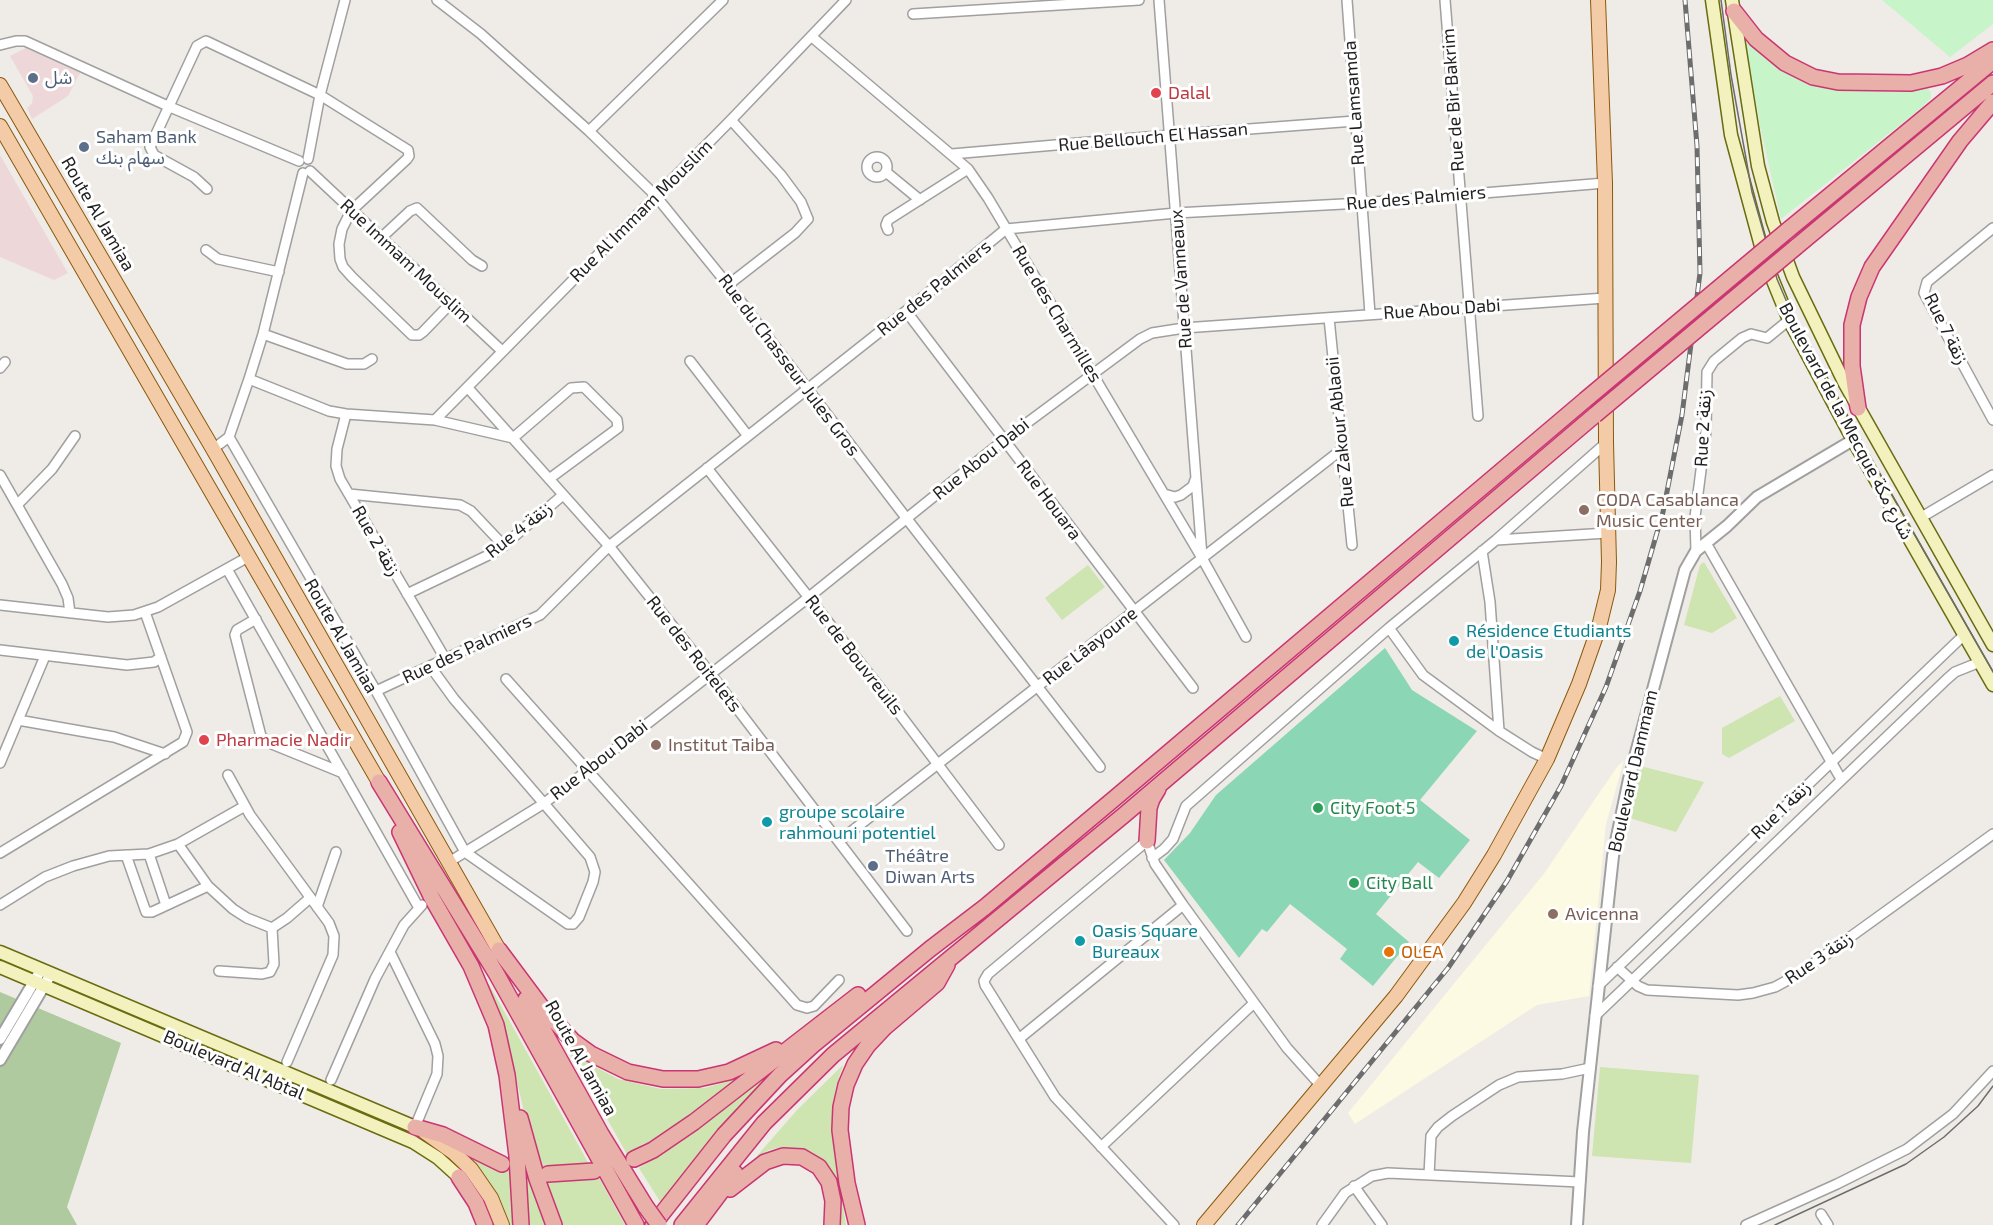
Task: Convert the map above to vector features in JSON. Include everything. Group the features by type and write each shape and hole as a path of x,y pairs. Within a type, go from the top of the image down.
{"highway":[{"path":"1733,5 1756,39 1785,63 1813,77 1838,82 1911,83 1942,76 1968,65 1993,50"},
{"path":"653,1225 724,1135 780,1075 840,1022 985,907 1585,400 1993,61"},
{"path":"682,1225 745,1146 798,1088 870,1022 1124,815 1595,415 1993,83"},
{"path":"1858,408 1852,366 1852,325 1859,297 1872,267 1960,141 1993,102"},
{"path":"1147,841 1149,808 1164,781"},
{"path":"379,782 432,898 480,985 501,1045 517,1156 521,1225"},
{"name":"Route Al Jamiaa","path":"379,782 496,973 634,1221"},
{"path":"634,1159 653,1150 694,1122 934,937 1056,838 1097,808 1115,798"},
{"path":"1124,815 1136,818 1147,841"},
{"path":"499,950 540,1005 573,1041 609,1064 645,1077 678,1080 716,1076 763,1057 813,1029"},
{"name":"Route Al Jamiaa","path":"499,950 601,1134 659,1225"},
{"path":"850,1225 840,1119 843,1096 850,1074 861,1054 876,1036 937,983 949,959"},
{"path":"696,1225 761,1139 798,1098 844,1054 926,983 949,959"},
{"path":"507,1075 537,1179 555,1225"},
{"path":"416,1127 442,1135 502,1164"},
{"path":"715,1200 765,1162 783,1156 802,1157 819,1167 830,1182 833,1201 832,1225"},
{"path":"548,1174 594,1171"},
{"path":"459,1177 476,1203 485,1225"},
{"path":"847,1183 857,1225"}],"main road":[{"path":"1204,1225 1396,996 1457,912 1494,855 1547,759 1580,684 1599,627 1608,590 1608,533 1605,183 1598,0"},
{"name":"Boulevard de la Mecque شارع مكة","path":"1712,0 1731,135 1765,261 1789,320 1853,440 1993,686"},
{"name":"Boulevard de la Mecque شارع مكة","path":"1733,5 1751,128 1773,222 1793,277 1833,362 1993,645"},
{"name":"Route Al Jamiaa","path":"0,85 213,449 499,950"},
{"name":"Route Al Jamiaa","path":"0,126 379,782"},
{"name":"Boulevard Al Abtal","path":"0,952 43,977 413,1142 438,1158 459,1177"},
{"name":"Boulevard Al Abtal","path":"0,967 43,977 416,1127"},
{"path":"416,1127 453,1152 471,1169 491,1198 502,1225"}],"street":[{"path":"213,449 229,437 263,334 306,172 298,169 304,160 345,0"},
{"name":"Rue du Chasseur Jules Gros","path":"437,0 481,34 589,131 655,195 728,285 906,519 1100,767"},
{"path":"589,131 723,0"},
{"path":"913,14 1139,0"},
{"name":"Rue de Vanneaux","path":"1159,0 1202,558"},
{"name":"Rue Lamsamda","path":"1347,0 1370,314"},
{"name":"Rue de Bir Bakrim","path":"1445,0 1478,416"},
{"name":"Rue Al Immam Mouslim","path":"435,420 812,37 840,2"},
{"name":"Rue des Charmilles","path":"812,37 968,169 1202,558 1246,638"},
{"path":"0,45 25,41 170,107 304,160"},
{"path":"207,189 201,181 151,152 150,147 197,46 206,41 320,95 405,147 409,153 407,159 351,211 342,229 339,244 340,259 344,267 408,333 415,336 423,332 451,303"},
{"path":"728,285 795,233 808,219 801,202 781,175 731,120"},
{"name":"Rue Bellouch El Hassan","path":"952,154 1355,121"},
{"path":"888,230 886,225 888,220 968,169"},
{"name":"Rue Immam Mouslim","path":"306,172 381,238 502,351"},
{"path":"886,172 921,200"},
{"name":"Rue des Palmiers","path":"376,691 540,615 609,546 1006,229 1176,213 1362,202 1605,183"},
{"path":"381,238 410,211 417,208 472,260 482,266"},
{"name":"Rue 7 زنقة","path":"1993,228 1927,282 1924,288 1927,299 1993,420"},
{"path":"206,250 218,259 279,272"},
{"name":"Rue Abou Dabi","path":"449,862 543,804 809,597 1004,440 1092,373 1152,333 1185,328 1605,298"},
{"name":"Rue Houara","path":"906,311 1193,688"},
{"name":"Rue Zakour Ablaoii","path":"1329,318 1352,545"},
{"name":"Rue 2 زنقة","path":"1696,551 1695,517 1706,431 1707,372 1714,362 1747,335 1767,338 1789,320"},
{"path":"263,334 346,364 364,364 372,359"},
{"path":"690,361 748,436"},
{"path":"249,379 312,405 346,414 435,420 513,438 565,393 574,387 581,386 617,420 618,428 549,479"},
{"name":"Rue des Roitelets","path":"468,388 609,546 710,673 907,931"},
{"name":"Rue 2 زنقة","path":"346,414 337,449 336,466 340,479 446,660"},
{"path":"17,505 52,470 75,436"},
{"path":"229,437 376,691 465,852 568,924 573,924 579,917 593,882 595,872 590,857 454,699 430,666"},
{"name":"Boulevard Dammam","path":"1577,1225 1598,986 1618,820 1685,570 1696,551 1757,497 1853,440"},
{"path":"1152,858 1173,839 1186,806 1389,628 1496,540 1606,443"},
{"name":"Rue Lâayoune","path":"839,841 1341,450"},
{"name":"Rue de Bouvreuils","path":"707,468 999,845"},
{"path":"0,475 65,591 70,613"},
{"path":"1920,518 1993,475"},
{"path":"1164,494 1175,497 1181,495 1193,486 1196,478"},
{"path":"0,494 6,485"},
{"path":"349,494 460,505 471,511 504,546"},
{"name":"Rue 4 زنقة","path":"407,594 490,555 504,546 563,495"},
{"path":"1496,540 1608,533"},
{"path":"1706,543 1841,778"},
{"path":"1482,551 1490,602 1499,731"},
{"path":"0,605 108,617 145,612 248,557"},
{"path":"227,569 419,908"},
{"path":"0,853 183,742 187,732 145,612"},
{"path":"256,619 237,630 235,635 261,736 267,742 343,773"},
{"path":"1389,628 1423,675 1499,731 1547,759"},
{"name":"Rue 1 زنقة","path":"1598,986 1964,635"},
{"path":"0,650 127,665 154,662 161,657"},
{"path":"0,763 45,656"},
{"name":"Rue 1 زنقة","path":"1631,981 1841,778 1955,672 1980,662"},
{"path":"506,679 797,1005 807,1008 814,1006 838,980"},
{"path":"18,720 114,737 165,754"},
{"path":"228,775 245,806 332,930 334,949 288,1062"},
{"path":"0,905 45,877 92,860 109,856 149,854 178,844 245,806"},
{"name":"Rue 3 زنقة","path":"1631,981 1647,990 1718,995 1753,993 1775,987 1799,974 1993,834"},
{"path":"1174,1225 1055,1097 985,985 985,977 1147,841 1152,858 1183,905 1287,1047 1321,1086"},
{"path":"178,844 208,886 233,909 247,918 272,928"},
{"path":"317,908 336,852"},
{"path":"149,854 166,905"},
{"path":"126,855 144,910 152,912 208,886"},
{"path":"272,928 310,898"},
{"path":"331,1080 375,979 404,925 419,908 432,898"},
{"path":"1020,1038 1183,905"},
{"path":"219,971 262,974 270,972 274,964 272,928"},
{"path":"390,952 435,1044 438,1056 437,1074 416,1127"},
{"path":"1595,1016 1631,981 1617,968"},
{"path":"0,1039 43,977"},
{"path":"0,1060 43,977"},
{"path":"1101,1147 1254,1003"},
{"path":"1429,1175 1431,1136 1452,1116 1499,1085 1518,1077 1562,1074 1590,1068"},
{"path":"1746,1225 1907,1149 1953,1114 1993,1071"},
{"path":"1322,1225 1339,1199 1354,1186 1372,1176 1388,1173 1580,1182"},
{"path":"1354,1186 1382,1225"},
{"path":"1821,1214 1828,1225"}],"shaded area":[{"path":"26,48 80,73 68,96 32,119 27,108 32,103 33,96 10,56"},
{"path":"0,155 68,273 54,280 0,257"},
{"name":"Avicenna","path":"1624,760 1606,824 1589,996 1537,1005 1355,1124 1348,1113 1543,875"}],"green space":[{"path":"1882,0 1993,0 1993,24 1950,57"},
{"path":"1750,43 1765,59 1807,84 1839,90 1896,92 1927,88 1931,92 1931,98 1781,219 1760,126 1746,44"},
{"path":"1704,562 1737,618 1712,633 1684,625 1700,565"},
{"path":"1088,565 1105,587 1062,620 1045,598"},
{"name":"City Foot 5","path":"1385,648 1412,690 1477,731 1420,800 1470,840 1439,878 1418,862 1376,914 1409,942 1373,986 1340,959 1347,949 1290,904 1267,932 1262,929 1239,958 1164,860 1190,833 1216,795"},
{"path":"1780,696 1795,721 1729,758 1722,754 1722,728"},
{"path":"1640,766 1704,782 1676,832 1626,817"},
{"path":"489,984 590,1166 537,1165 509,1049 487,985"},
{"path":"0,992 121,1043 67,1207 77,1225 0,1225"},
{"path":"567,1048 618,1079 661,1089 705,1088 747,1076 651,1146 645,1143 627,1154"},
{"path":"796,1053 703,1150 661,1203 639,1168 675,1144"},
{"path":"843,1065 832,1109 833,1142 846,1225 836,1225 837,1208 803,1150 782,1147 769,1150 756,1157 798,1109"},
{"path":"1600,1067 1699,1075 1691,1163 1592,1156"},
{"path":"445,1140 510,1171 516,1225 509,1225 499,1200"},
{"path":"522,1142 551,1225 525,1225"},
{"path":"598,1176 625,1225 559,1225 538,1178"}],"tram line":[{"path":"1721,0 1731,75 1752,192 1777,279 1803,340 1993,672"},
{"path":"1775,1225 1906,1164 1944,1137 1978,1106 1993,1086"}],"railway":[{"path":"1238,1225 1448,968 1507,881 1561,786 1606,687 1640,591 1663,512 1682,415 1700,273 1697,146 1685,0"}],"place":[{"name":"شل","path":"33,78"},
{"name":"Dalal","path":"1156,93"},
{"name":"Saham Bank سهام بنك","path":"84,147"},
{"name":"CODA Casablanca Music Center","path":"1584,510"},
{"name":"Résidence Etudiants de l'Oasis","path":"1454,641"},
{"name":"Pharmacie Nadir","path":"204,740"},
{"name":"Institut Taiba","path":"656,745"},
{"name":"City Foot 5","path":"1318,808"},
{"name":"groupe scolaire rahmouni potentiel","path":"767,822"},
{"name":"Théâtre Diwan Arts","path":"873,866"},
{"name":"City Ball","path":"1354,883"},
{"name":"Avicenna","path":"1553,914"},
{"name":"Oasis Square Bureaux","path":"1080,941"},
{"name":"OLEA","path":"1389,952"}]}
